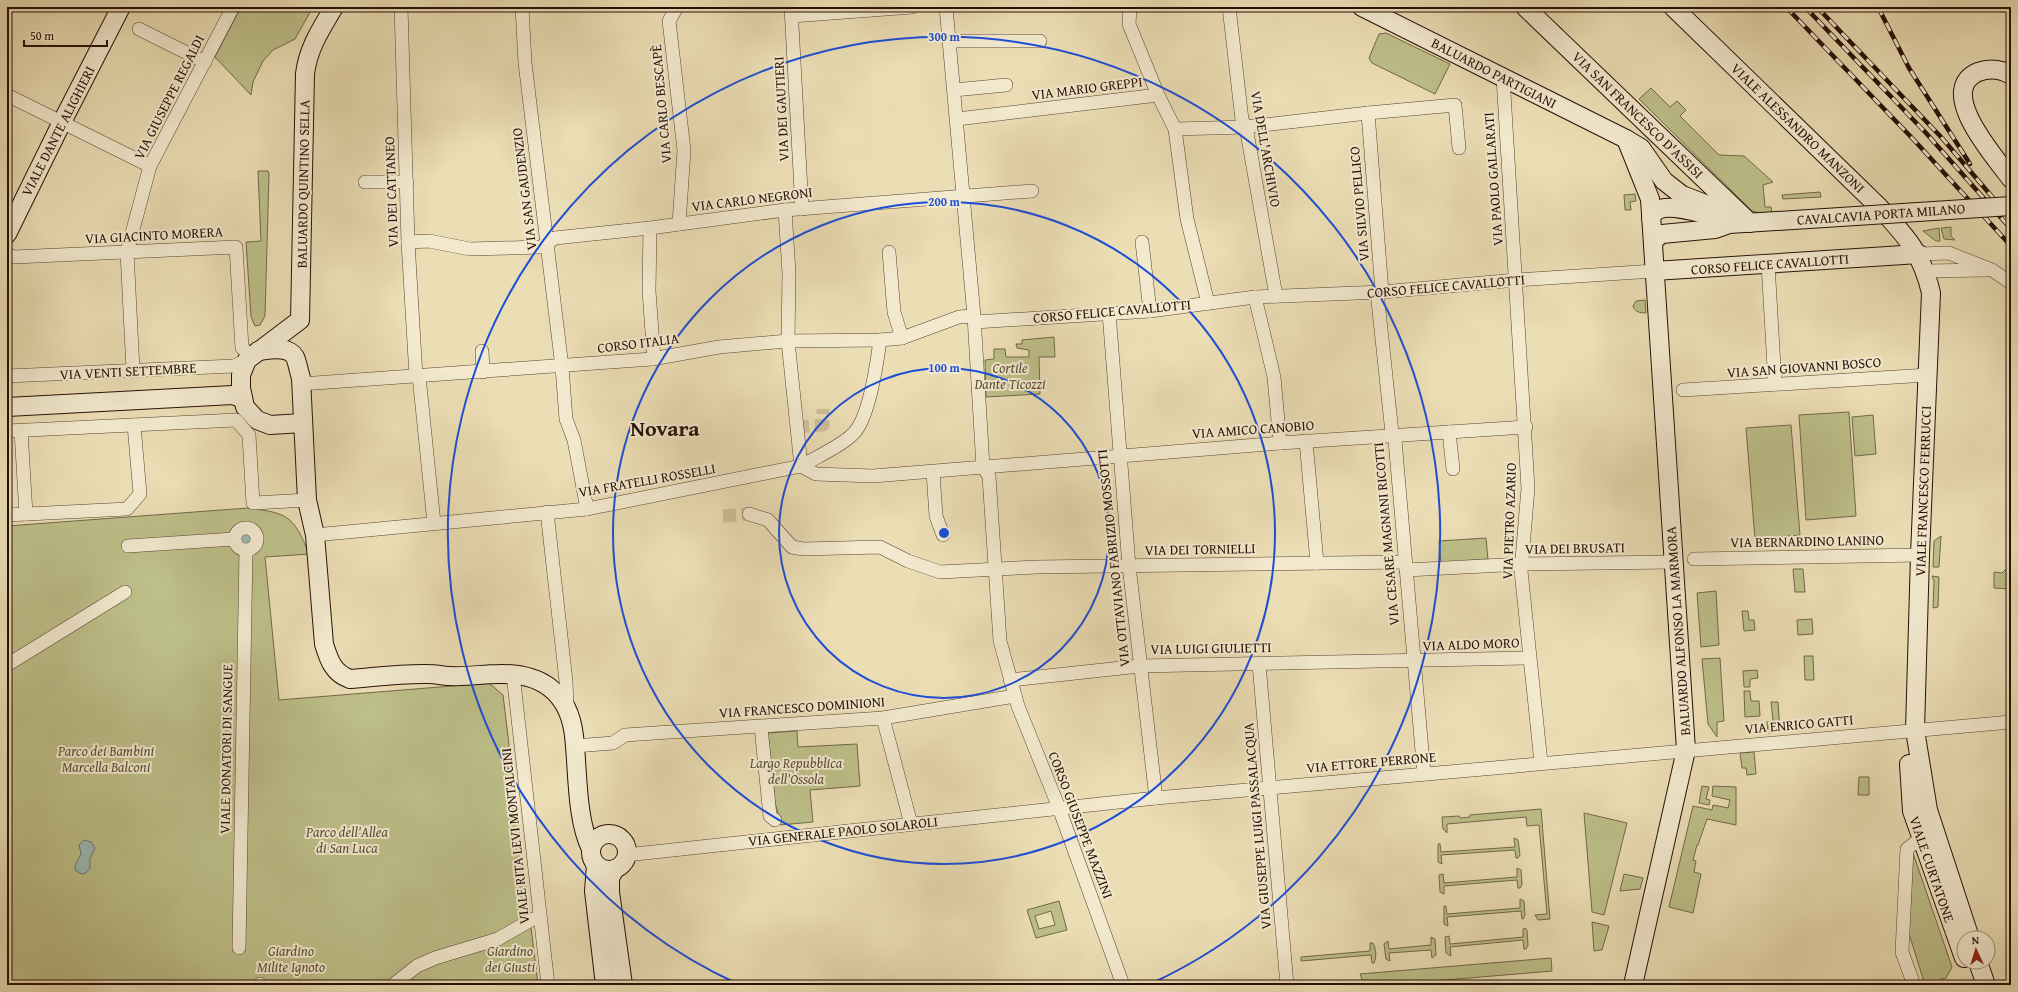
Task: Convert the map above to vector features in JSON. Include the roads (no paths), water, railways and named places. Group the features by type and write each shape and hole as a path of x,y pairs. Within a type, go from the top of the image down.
{"street":[{"name":"VIALE DANTE ALIGHIERI","path":"7,234 121,7"},
{"name":"VIA GIUSEPPE REGALDI","path":"133,370 127,252 150,166 233,7"},
{"name":"BALUARDO QUINTINO SELLA","path":"252,358 300,320 305,74 307,59 312,46 334,7"},
{"name":"VIA DEI CATTANEO","path":"401,7 408,242 417,376 434,523"},
{"name":"VIA SAN GAUDENZIO","path":"522,7 526,63 562,367 566,419 574,440 587,509"},
{"name":"VIA CARLO BESCAPÈ","path":"677,7 669,22 684,150 679,224"},
{"path":"791,12 912,7"},
{"path":"785,210 789,273 788,342 800,466 816,474 873,476 983,467 974,319 946,7"},
{"path":"1130,7 1129,24 1158,95"},
{"name":"VIA DELL'ARCHIVIO","path":"1229,7 1242,120 1246,127 1276,296"},
{"name":"BALUARDO PARTIGIANI","path":"1362,7 1626,139 1641,148 1664,181 1682,195 1718,209 1722,209 1725,205 1724,198"},
{"name":"VIA SAN FRANCESCO D'ASSISI","path":"1525,7 1750,223"},
{"name":"VIALE ALESSANDRO MANZONI","path":"1673,7 1879,207 1907,238 1919,254"},
{"name":"VIA DEI GAUTIERI","path":"791,12 802,209"},
{"path":"139,29 205,62"},
{"path":"950,41 1040,42"},
{"path":"2011,75 1997,70 1973,75 1964,86 1962,99 1971,122 2011,179"},
{"name":"VIA PAOLO GALLARATI","path":"1503,77 1516,280"},
{"path":"954,90 1006,85"},
{"path":"7,95 150,166"},
{"name":"VIA MARIO GREPPI","path":"957,119 1158,95 1175,129 1187,219 1208,302"},
{"path":"1175,129 1246,127 1455,105 1458,148"},
{"name":"VIA SILVIO PELLICO","path":"1368,113 1379,292"},
{"name":"BALUARDO ALFONSO LA MARMORA","path":"1626,139 1650,199 1659,231 1654,271 1686,750 1633,985"},
{"path":"365,182 407,182"},
{"name":"VIA CARLO NEGRONI","path":"408,242 429,242 470,250 541,247 555,238 650,228 785,210 1032,191"},
{"name":"CAVALCAVIA PORTA MILANO","path":"1729,224 2011,206"},
{"path":"1682,269 1672,267 1665,256 1665,241 1659,231 1656,211 1672,207 1714,217 1729,224"},
{"path":"1659,231 1716,229 1729,224"},
{"path":"650,228 649,291 653,359"},
{"path":"1142,242 1150,311"},
{"name":"VIA GIACINTO MORERA","path":"7,254 14,257 236,247 242,348 252,358"},
{"path":"889,252 894,312 902,338"},
{"path":"1919,254 1949,253 1992,270 2011,284"},
{"name":"CORSO FELICE CAVALLOTTI","path":"974,319 1109,314 1150,311 1208,302 1255,297 1379,292 1516,280 1919,254"},
{"name":"VIALE FRANCESCO FERRUCCI","path":"1915,730 1920,555 1931,293 1926,271 1919,254"},
{"path":"1768,264 1775,384"},
{"path":"1926,271 1992,270"},
{"name":"VIA PIETRO AZARIO","path":"1516,280 1523,427 1528,488 1521,564 1529,658 1541,763"},
{"name":"VIA CESARE MAGNANI RICOTTI","path":"1379,292 1424,774"},
{"path":"1255,297 1274,378 1280,443"},
{"name":"VIA OTTAVIANO FABRIZIO MOSSOTTI","path":"1109,314 1127,566 1156,798"},
{"name":"CORSO ITALIA","path":"301,384 562,367 653,359 719,347 788,342 880,340 902,338 959,317 974,319"},
{"name":"VIA FRATELLI ROSSELLI","path":"314,535 587,509 800,466 850,437 862,422 876,371 880,340"},
{"path":"303,424 270,425 262,423 257,420 245,407 243,399 252,358 284,349 292,353 296,358 301,384 303,424 306,500 314,535 324,644 328,660 334,669 342,676 350,679 429,674 450,676 500,674 527,677 554,690 558,693 567,709 574,733 583,830 596,850 605,870 621,862"},
{"path":"482,351 483,372"},
{"name":"VIA VENTI SETTEMBRE","path":"7,376 234,366 252,358"},
{"name":"VIA VENTI SETTEMBRE","path":"7,397 229,383 252,358"},
{"name":"VIA SAN GIOVANNI BOSCO","path":"1683,390 1928,375"},
{"name":"VIA VENTI SETTEMBRE","path":"7,407 233,395 243,399"},
{"path":"7,431 134,425 238,423 249,435 253,503 306,500"},
{"path":"7,515 127,509 140,494 134,425"},
{"name":"VIA AMICO CANOBIO","path":"983,467 1306,441 1523,427"},
{"path":"21,431 26,514"},
{"path":"1449,432 1453,469"},
{"path":"1306,441 1317,563"},
{"name":"CORSO GIUSEPPE MAZZINI","path":"983,467 989,476 1000,641 1009,678 1059,808 1123,985"},
{"path":"933,472 936,516 943,535"},
{"path":"547,512 566,681 567,709"},
{"name":"VIA DEI TORNIELLI","path":"749,514 768,520 792,547 803,549 880,547 908,561 940,572 1127,566 1317,563 1405,566"},
{"path":"247,527 254,530 257,541 253,548 246,550 239,548 234,539 240,529 247,527"},
{"path":"128,546 234,539"},
{"name":"VIALE DONATORI DI SANGUE","path":"239,948 246,550"},
{"name":"VIA BERNARDINO LANINO","path":"1694,559 1920,555"},
{"name":"VIA DEI BRUSATI","path":"1405,566 1673,562"},
{"path":"7,664 125,592"},
{"name":"VIA ALDO MORO","path":"1414,662 1529,658"},
{"name":"VIA LUIGI GIULIETTI","path":"1009,678 1140,666 1414,662"},
{"name":"VIA GIUSEPPE LUIGI PASSALACQUA","path":"1259,664 1287,985"},
{"name":"VIALE RITA LEVI MONTALCINI","path":"514,683 541,912 548,985"},
{"name":"VIA FRANCESCO DOMINIONI","path":"575,746 613,743 625,735 883,718 1015,696"},
{"path":"883,718 911,824"},
{"name":"VIA ENRICO GATTI","path":"1686,750 2011,722"},
{"path":"761,727 771,819"},
{"name":"VIALE CURTATONE","path":"1915,730 1909,756 1912,812 1956,936"},
{"name":"VIALE CURTATONE","path":"1915,730 1928,810 1967,930"},
{"name":"VIA ETTORE PERRONE","path":"1059,808 1686,750"},
{"name":"VIA GENERALE PAOLO SOLAROLI","path":"621,862 773,839 1059,808"},
{"path":"605,985 594,892 596,850 611,835 620,838 625,846 621,862 610,878 610,892 623,985"},
{"path":"1914,985 1902,952 1907,849 1921,838"},
{"path":"393,985 417,966 435,958 498,939 531,920 541,912"},
{"path":"1968,970 1974,985"},
{"path":"1981,970 1986,985"}],"water":[{"path":"246,533 250,535 252,539 250,543 246,545 242,543 240,539 242,535"},
{"path":"84,840 91,842 95,848 90,859 90,868 86,873 82,874 76,871 75,865 81,854 79,845"}],"tunnel":[{"path":"796,427 823,425 823,409"},
{"path":"723,516 749,514"}],"railway":[{"path":"1786,7 1913,139 2011,246"},
{"path":"1805,7 1926,133 2011,229"},
{"path":"1817,7 1942,138 2011,219"},
{"path":"1878,7 1909,68 1970,164"}],"district":[{"name":"Novara","path":"665,428"}],"park label":[{"name":"Cortile Dante Ticozzi","path":"1010,376"},
{"name":"Parco dei Bambini Marcella Balconi","path":"106,760"},
{"name":"Largo Repubblica dell'Ossola","path":"796,772"},
{"name":"Parco dell'Allea di San Luca","path":"347,840"},
{"name":"Giardino Milite Ignoto","path":"291,960"},
{"name":"Giardino dei Giusti","path":"510,960"}]}
